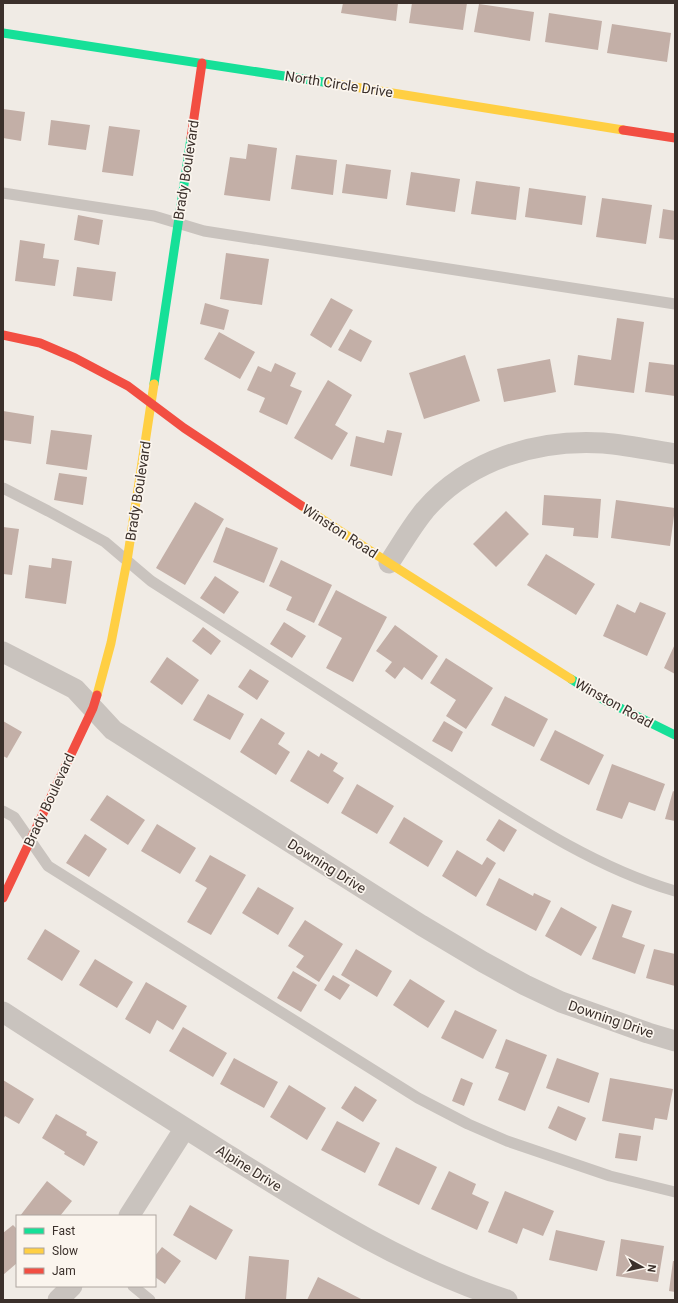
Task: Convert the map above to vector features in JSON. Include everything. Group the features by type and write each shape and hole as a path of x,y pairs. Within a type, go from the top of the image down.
{"street":[{"name":"North Circle Drive","path":"3,33 675,138"},
{"name":"Brady Boulevard","path":"3,898 93,708 111,643 128,561 202,63"},
{"name":"Winston Road","path":"3,334 40,343 75,358 128,386 184,428 390,563 604,700 675,735"},
{"path":"390,563 410,530 426,509 445,491 463,477 487,463 515,452 544,445 604,443 675,454"},
{"name":"Downing Drive","path":"3,652 75,689 113,730 421,925 483,962 525,985 561,1002 641,1031 675,1041"},
{"name":"Alpine Drive","path":"3,1012 305,1203 385,1248 446,1278 507,1300"},
{"path":"130,1215 185,1128"},
{"path":"58,1300 71,1287"}],"lane":[{"path":"3,193 154,216 204,231 675,304"},
{"path":"3,488 105,542 151,581 524,820 597,860 652,884 675,891"},
{"path":"3,811 14,817 48,866 418,1098 468,1124 507,1141 610,1176 675,1192"},
{"path":"134,1287 150,1300"}],"building":[{"path":"343,3 398,3 396,21 341,13"},
{"path":"412,3 467,3 463,30 409,23"},
{"path":"479,4 534,12 530,41 474,32"},
{"path":"549,13 602,21 598,50 545,42"},
{"path":"612,24 671,33 667,62 607,53"},
{"path":"3,109 25,112 21,141 3,138"},
{"path":"51,120 90,125 86,150 48,145"},
{"path":"109,126 140,130 133,176 102,172"},
{"path":"248,144 277,148 270,201 224,195 230,157 246,159"},
{"path":"296,155 337,160 333,195 291,189"},
{"path":"346,164 391,170 387,199 342,193"},
{"path":"411,172 460,179 455,212 406,205"},
{"path":"476,181 520,187 516,220 471,214"},
{"path":"529,188 586,196 582,225 525,217"},
{"path":"602,198 652,205 646,244 596,237"},
{"path":"663,209 675,211 675,240 659,238"},
{"path":"78,215 103,220 99,245 74,240"},
{"path":"20,240 45,244 43,258 59,260 55,286 15,281"},
{"path":"226,253 269,259 262,305 220,299"},
{"path":"77,267 116,272 112,301 73,296"},
{"path":"331,298 353,310 331,348 310,335"},
{"path":"205,303 229,310 224,330 200,324"},
{"path":"617,318 644,322 634,393 574,385 578,355 611,360"},
{"path":"350,329 372,341 361,362 338,350"},
{"path":"219,332 255,352 240,379 204,359"},
{"path":"465,355 480,401 424,419 409,373"},
{"path":"550,359 556,392 504,402 497,369"},
{"path":"649,362 675,365 675,396 645,392"},
{"path":"275,363 296,373 290,386 302,391 287,425 259,412 265,398 247,390 258,366 271,372"},
{"path":"328,380 352,395 335,425 348,433 332,460 294,438"},
{"path":"3,411 34,416 31,444 3,440"},
{"path":"51,430 92,435 87,470 46,464"},
{"path":"387,430 402,433 392,476 350,466 356,436 384,443"},
{"path":"59,473 87,477 83,505 54,500"},
{"path":"544,495 601,499 598,538 573,536 574,528 542,525"},
{"path":"616,500 675,508 670,546 611,538"},
{"path":"195,502 224,519 185,585 156,568"},
{"path":"506,511 529,534 496,567 473,544"},
{"path":"3,527 19,529 12,575 3,574"},
{"path":"226,527 278,548 264,583 213,562"},
{"path":"546,554 595,584 576,615 527,585"},
{"path":"52,558 72,561 66,604 25,598 29,565 51,568"},
{"path":"281,560 332,585 314,623 286,610 292,597 269,586"},
{"path":"215,576 239,592 224,614 200,598"},
{"path":"336,590 387,617 353,682 326,668 342,638 318,625"},
{"path":"640,602 666,613 647,656 603,636 617,604 635,613"},
{"path":"284,622 306,636 292,658 270,644"},
{"path":"395,625 438,656 422,680 404,667 395,679 385,671 392,662 376,651"},
{"path":"203,627 221,641 211,655 192,641"},
{"path":"675,644 675,674 664,668"},
{"path":"167,657 199,680 182,705 150,682"},
{"path":"446,658 493,688 466,729 446,716 456,700 430,683"},
{"path":"250,669 269,681 257,700 238,687"},
{"path":"208,694 244,714 230,740 193,720"},
{"path":"505,696 548,719 534,747 491,725"},
{"path":"261,718 285,733 278,744 290,752 276,775 240,752"},
{"path":"3,721 22,732 7,758 3,756"},
{"path":"444,721 463,732 452,752 432,741"},
{"path":"555,730 604,755 589,785 540,760"},
{"path":"308,750 319,757 321,753 338,763 333,771 344,778 328,804 290,781"},
{"path":"612,764 665,784 655,811 629,802 622,819 596,810"},
{"path":"357,784 394,806 377,834 341,813"},
{"path":"673,791 675,792 675,821 665,819"},
{"path":"107,795 145,820 128,845 90,820"},
{"path":"404,817 443,841 428,867 389,843"},
{"path":"499,819 517,830 504,852 486,840"},
{"path":"157,824 196,848 180,874 141,851"},
{"path":"85,834 107,849 89,877 66,863"},
{"path":"457,850 482,865 487,857 496,863 476,897 442,876"},
{"path":"210,855 246,875 211,935 187,922 207,888 195,881"},
{"path":"499,878 533,896 534,893 551,901 536,931 486,905"},
{"path":"258,887 294,908 278,935 242,913"},
{"path":"612,904 632,911 622,937 645,945 635,974 592,959"},
{"path":"561,907 597,927 581,956 545,936"},
{"path":"305,920 343,944 319,982 296,967 304,956 288,946"},
{"path":"45,929 80,951 62,981 27,959"},
{"path":"356,949 392,971 377,997 341,975"},
{"path":"654,949 675,954 675,986 646,978"},
{"path":"95,959 133,982 117,1008 79,985"},
{"path":"293,971 317,985 301,1012 277,998"},
{"path":"333,975 350,985 340,1000 324,990"},
{"path":"410,979 445,1001 428,1028 393,1005"},
{"path":"146,982 187,1006 173,1030 157,1020 150,1034 125,1019"},
{"path":"455,1010 497,1030 483,1059 441,1038"},
{"path":"183,1027 227,1053 213,1077 169,1051"},
{"path":"506,1039 547,1055 525,1111 498,1100 509,1073 495,1068"},
{"path":"234,1058 278,1082 264,1108 220,1084"},
{"path":"557,1058 599,1073 589,1103 546,1088"},
{"path":"461,1078 473,1083 464,1106 452,1101"},
{"path":"610,1078 673,1089 667,1120 655,1118 653,1130 602,1121"},
{"path":"3,1080 34,1099 19,1124 5,1116 3,1120"},
{"path":"289,1085 326,1108 307,1140 270,1117"},
{"path":"355,1086 377,1100 363,1122 341,1108"},
{"path":"558,1106 586,1118 576,1141 548,1128"},
{"path":"56,1114 87,1132 86,1135 98,1142 84,1166 42,1138"},
{"path":"337,1121 380,1143 365,1173 321,1150"},
{"path":"619,1133 641,1136 637,1161 615,1158"},
{"path":"396,1147 437,1167 419,1205 378,1185"},
{"path":"449,1171 476,1184 472,1194 489,1202 477,1230 431,1209"},
{"path":"47,1181 72,1201 61,1215 21,1215"},
{"path":"505,1191 554,1211 543,1236 523,1228 517,1244 488,1232"},
{"path":"190,1205 233,1230 216,1260 173,1235"},
{"path":"13,1225 16,1228 16,1264 3,1275 3,1233"},
{"path":"556,1230 605,1241 597,1271 549,1260"},
{"path":"621,1239 664,1246 658,1282 616,1276"},
{"path":"162,1247 181,1261 165,1284 156,1278 156,1255"},
{"path":"249,1256 289,1260 286,1300 245,1299"},
{"path":"673,1261 675,1261 675,1292 669,1291"},
{"path":"318,1277 363,1300 307,1300"}],"traffic: fast":[{"path":"3,33 330,83"},
{"path":"154,384 191,138"},
{"path":"571,679 604,700 675,735"}],"traffic: slow":[{"path":"330,83 623,130"},
{"path":"97,695 111,643 127,561 154,384"},
{"path":"302,506 571,679"}],"traffic: jam":[{"path":"191,138 202,63"},
{"path":"623,130 675,138"},
{"path":"3,335 40,343 75,358 128,386 184,428 302,506"},
{"path":"3,898 93,708 97,695"}]}
